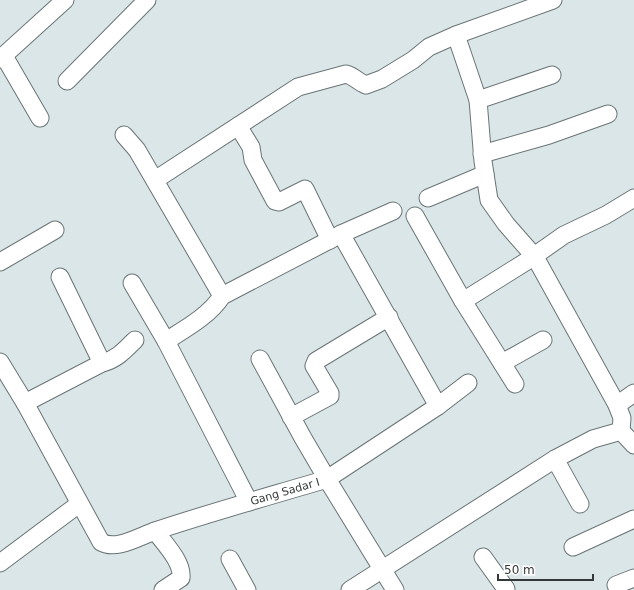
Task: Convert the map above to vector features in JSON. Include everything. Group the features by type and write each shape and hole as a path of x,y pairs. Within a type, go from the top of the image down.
{"street":[{"path":"40,118 2,58 65,0"},
{"path":"67,81 147,0"},
{"path":"155,180 298,87 346,74 353,76 360,83 366,85 382,79 413,60 428,47 456,35 553,0"},
{"path":"456,35 478,100 482,154 489,200 506,224 535,257 617,405 622,418 621,431 634,445"},
{"path":"478,100 552,75"},
{"path":"482,154 549,135 608,114"},
{"path":"238,126 251,147 253,160 275,201 279,202 304,189 306,190 389,318 438,406"},
{"path":"124,135 138,150 222,296"},
{"path":"428,198 485,174"},
{"path":"463,301 535,257 547,246 564,235 634,198"},
{"path":"166,341 199,319 217,304 222,296 336,237 393,211"},
{"path":"415,216 463,301 515,384"},
{"path":"0,262 55,230"},
{"path":"60,277 102,362"},
{"path":"132,283 166,341 249,502"},
{"path":"291,417 330,396 330,393 314,366 316,361 389,318"},
{"path":"25,403 102,362 109,361 120,354 135,340"},
{"path":"502,363 543,340"},
{"path":"260,359 291,417 328,479 438,406 468,383"},
{"name":"Gang Sadar I","path":"0,362 25,403 101,542 107,546 328,479 395,590"},
{"path":"617,405 634,393"},
{"path":"350,590 496,495 555,459 593,439 621,431"},
{"path":"555,459 580,504"},
{"path":"0,563 79,504"},
{"path":"573,546 634,519"},
{"path":"155,531 175,560 181,573 181,578 163,590"},
{"path":"483,557 505,590"},
{"path":"230,559 247,590"},
{"path":"616,585 634,578"}]}
